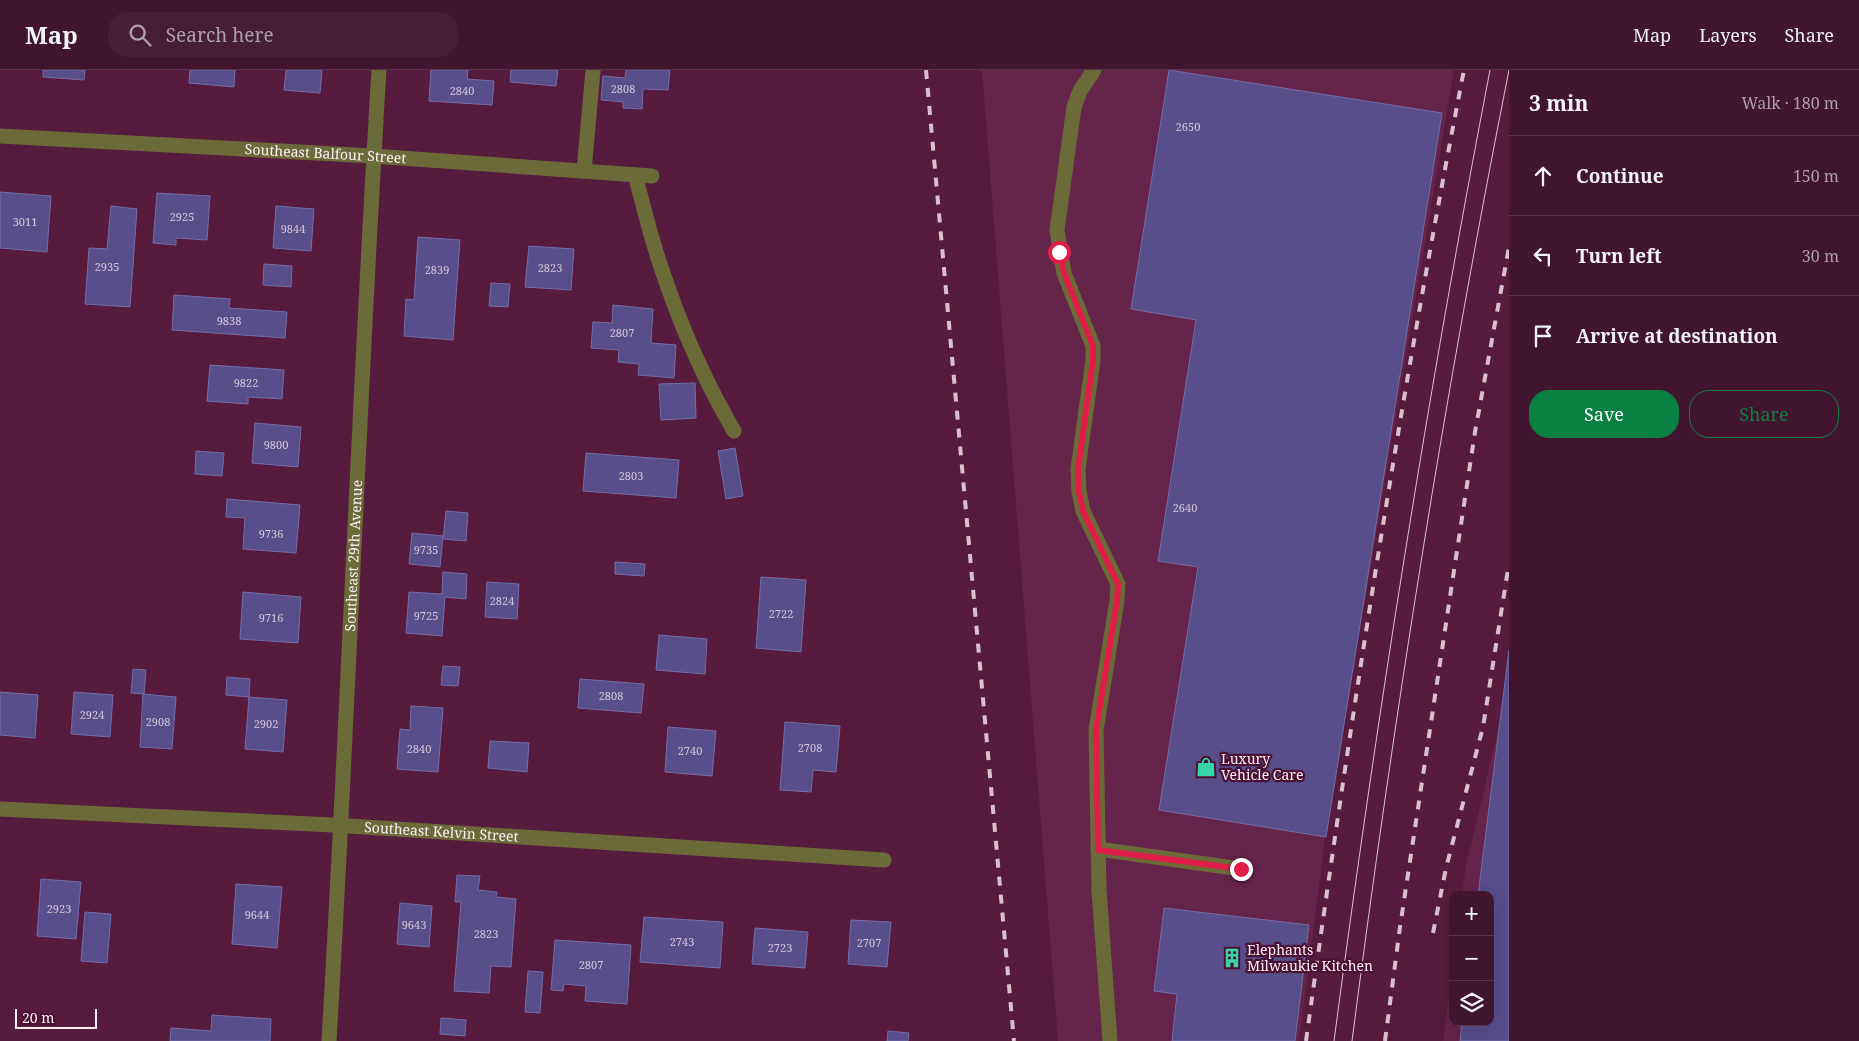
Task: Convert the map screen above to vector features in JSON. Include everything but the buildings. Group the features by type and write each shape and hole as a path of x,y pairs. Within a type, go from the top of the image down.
{"street":[{"name":"Southeast 29th Avenue","path":"330,1041 342,826 356,485 379,70"},
{"path":"584,172 593,70"},
{"path":"1094,70 1080,91 1074,107 1057,230 1064,273 1093,346 1093,360 1078,469 1079,492 1083,511 1118,584 1117,601 1096,730 1099,890 1110,1041"},
{"name":"Southeast Balfour Street","path":"0,136 373,156 652,176"},
{"path":"635,175 659,262 674,302 712,394 734,431"},
{"name":"Southeast Kelvin Street","path":"0,809 342,826 884,860"},
{"path":"1098,850 1241,869"}],"shaded area":[{"path":"982,70 1454,70 1325,839 1299,1041 1058,1041"},
{"path":"1503,709 1509,1041 1443,1041 1449,997 1449,1026 1494,1026 1494,891 1463,891 1466,866"}],"tram line":[{"path":"1334,1041 1368,797 1405,554 1467,191 1490,70"},
{"path":"1352,1041 1385,797 1422,554 1463,312 1509,70"}],"railway":[{"path":"926,70 1014,1041"},
{"path":"1306,1041 1378,554 1419,312 1464,70"},
{"path":"1385,1041 1400,927 1475,432 1509,247"},
{"path":"1433,933 1446,868 1483,727 1509,563"}],"place":[{"name":"Luxury Vehicle Care","path":"1206,767"},
{"name":"Elephants Milwaukie Kitchen","path":"1232,958"}],"route":[{"path":"1059,252 1064,273 1093,346 1093,360 1078,469 1079,492 1083,511 1118,584 1117,601 1096,730 1098,850 1241,869"}]}
